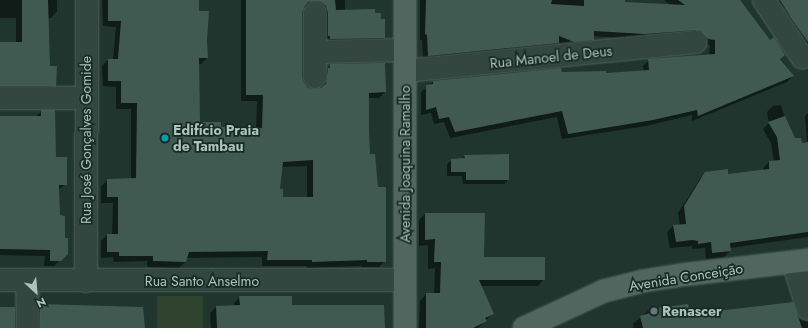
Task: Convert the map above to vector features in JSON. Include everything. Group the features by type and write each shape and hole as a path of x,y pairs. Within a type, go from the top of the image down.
{"main road":[{"name":"Avenida Joaquina Ramalho","path":"405,0 405,328"},
{"name":"Avenida Conceição","path":"524,328 604,291 643,281 681,274 800,261"}],"street":[{"name":"Rua José Gonçalves Gomide","path":"86,281 85,98 87,0"},
{"path":"764,0 802,57"},
{"path":"315,13 315,77"},
{"name":"Rua Manoel de Deus","path":"315,52 405,61 696,42"},
{"path":"0,98 85,98"},
{"path":"800,261 808,309"},
{"name":"Rua Santo Anselmo","path":"0,280 405,280"},
{"path":"26,280 28,328"}],"green space":[{"path":"157,296 203,296 203,328 157,328"}],"building":[{"path":"22,0 48,0 50,66 57,66 56,86 0,86 0,42 22,42"},
{"path":"108,0 199,0 199,11 209,11 207,41 208,58 199,58 200,122 221,122 221,127 262,128 263,95 246,95 246,0 335,0 336,10 375,9 375,13 381,13 381,19 385,19 385,38 330,39 330,36 328,36 328,13 326,6 321,2 308,2 302,13 302,77 308,88 321,88 326,84 330,64 385,63 386,92 369,93 369,130 370,154 375,154 378,187 386,187 386,262 367,262 367,260 312,262 312,260 267,260 268,251 189,252 186,262 153,261 153,256 119,256 119,252 107,252 107,234 118,234 118,197 107,197 107,179 136,178 137,103 121,103 121,81 108,81 108,59 118,59 121,21 108,21","holes":["313,160 313,197 283,197 283,189 280,189 283,162"]},
{"path":"426,0 552,0 551,4 584,6 584,0 625,0 625,2 685,5 678,0 740,0 770,40 774,37 785,55 780,59 794,76 698,116 697,110 653,120 568,134 562,111 455,132 449,117 439,119 436,107 426,110 426,85 433,84 433,81 561,68 562,72 606,71 606,73 649,70 648,59 715,54 715,40 708,39 701,31 695,30 645,34 594,31 594,40 574,42 559,36 559,43 428,56 427,35 425,34"},
{"path":"780,0 808,0 808,42 793,21"},
{"path":"41,110 55,110 56,157 67,157 67,185 59,185 60,215 65,216 65,238 68,238 68,254 61,261 50,261 50,250 0,249 0,116 41,116"},
{"path":"785,116 795,138 801,138 802,143 808,142 808,232 730,243 731,251 712,253 711,242 698,244 698,241 692,240 676,242 673,225 686,224 684,206 705,172 728,169 728,174 769,169 769,161 780,160 777,137 768,122"},
{"path":"509,154 509,180 466,180 466,172 451,172 451,159 465,158 464,155"},
{"path":"425,213 485,213 484,257 545,257 545,280 479,280 494,314 485,318 487,321 473,328 426,328 426,293 440,293 441,262 434,262 435,239 425,240"},
{"path":"239,296 292,296 292,305 384,305 385,328 217,328 216,306 240,305"},
{"path":"793,302 802,328 643,328 640,316 650,313 649,309 688,304 691,314"},
{"path":"40,304 143,307 145,328 40,328"},
{"path":"0,307 15,307 15,328 0,328"}],"place":[{"name":"Edifício Praia de Tambau","path":"165,138"},
{"name":"Renascer","path":"654,311"}]}
